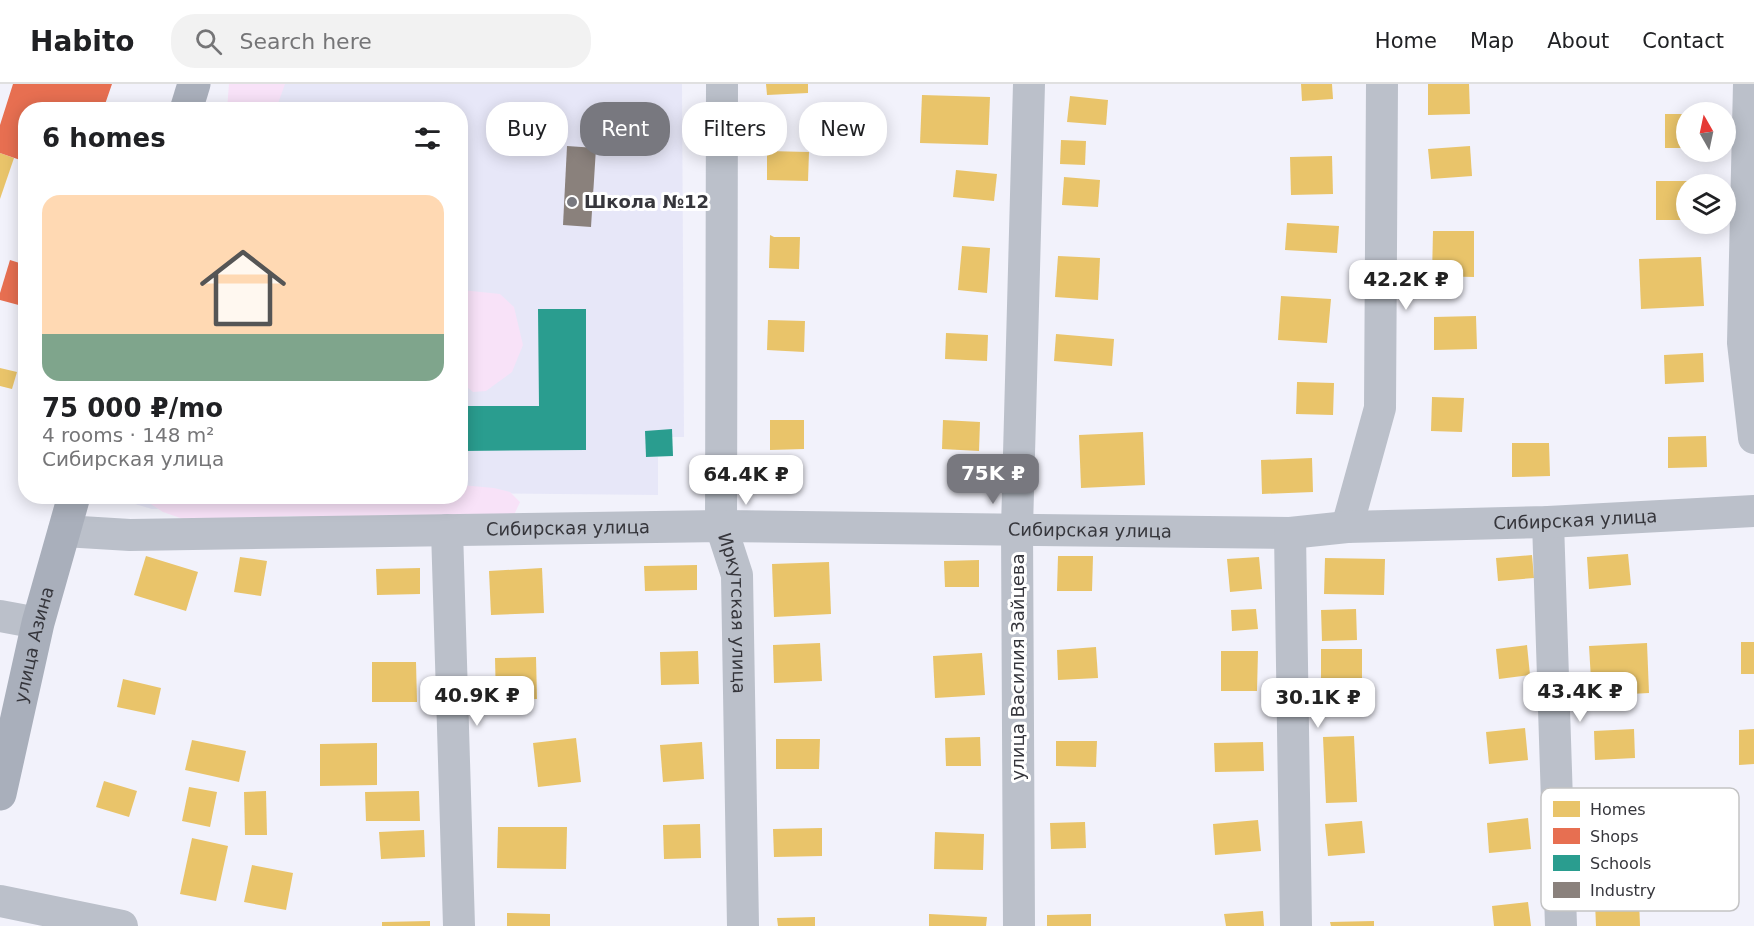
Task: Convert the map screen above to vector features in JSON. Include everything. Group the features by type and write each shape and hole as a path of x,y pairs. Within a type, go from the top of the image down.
{"main road":[{"path":"188,102 194,84"},
{"name":"улица Азина","path":"0,794 38,623 72,504"}],"street":[{"name":"Иркутская улица","path":"722,84 721,526 737,574 742,926"},
{"name":"улица Василия Зайцева","path":"1019,926 1017,528 1029,84"},
{"path":"1347,527 1380,408 1382,84"},
{"path":"1749,84 1743,344 1754,438"},
{"name":"Сибирская улица","path":"64,531 130,535 721,526 1290,533 1347,527 1548,522 1754,511"},
{"path":"1548,522 1557,788"},
{"path":"447,530 459,926"},
{"path":"1290,533 1296,926"},
{"path":"0,616 38,623"},
{"path":"0,901 122,926"},
{"path":"1561,911 1562,926"}],"shaded area":[{"path":"229,84 285,84 279,102 228,102"},
{"name":"Школа №12","path":"243,84 682,84 684,437 672,437 645,431 646,457 658,457 658,495 468,493 468,102 237,102"},
{"path":"468,291 500,294 514,307 523,345 512,372 486,391 473,392 468,388"},
{"path":"468,486 510,492 520,502 514,515 445,526 289,516 192,522 163,512 151,504 468,504"},
{"path":"135,504 245,504 245,507 152,509"}],"building: Homes":[{"path":"766,84 808,84 808,93 767,95"},
{"path":"1301,84 1332,84 1333,99 1302,101"},
{"path":"1428,84 1469,84 1470,114 1428,115"},
{"path":"922,95 990,97 988,145 920,143"},
{"path":"1070,96 1108,100 1106,125 1067,122"},
{"path":"1665,114 1676,114 1676,148 1665,148"},
{"path":"1061,140 1086,141 1085,165 1060,164"},
{"path":"1470,146 1472,176 1431,179 1428,149"},
{"path":"787,151 799,152 799,156 809,156 808,181 767,180 767,156 787,156"},
{"path":"0,153 14,158 0,199"},
{"path":"1332,156 1333,194 1291,195 1290,157"},
{"path":"956,170 997,174 994,201 953,197"},
{"path":"1064,177 1100,180 1098,207 1062,205"},
{"path":"1656,181 1676,181 1676,220 1656,220"},
{"path":"1287,223 1339,226 1337,253 1285,250"},
{"path":"1433,231 1474,231 1474,277 1432,276"},
{"path":"770,235 800,237 799,269 769,268"},
{"path":"962,246 990,248 987,293 958,290"},
{"path":"1058,256 1100,258 1098,300 1055,297"},
{"path":"1701,257 1704,306 1641,309 1639,259"},
{"path":"1281,296 1331,299 1327,343 1278,340"},
{"path":"1476,316 1477,349 1434,350 1434,317"},
{"path":"768,320 805,321 804,352 767,350"},
{"path":"946,333 988,335 987,361 945,359"},
{"path":"1056,334 1114,339 1112,366 1054,361"},
{"path":"1703,353 1704,382 1665,384 1664,355"},
{"path":"0,368 17,372 12,389 0,386"},
{"path":"1297,382 1334,383 1333,415 1296,414"},
{"path":"1432,397 1464,398 1462,432 1431,431"},
{"path":"770,420 804,420 804,449 770,450"},
{"path":"943,420 980,422 979,451 942,449"},
{"path":"1143,432 1145,485 1081,488 1079,435"},
{"path":"1706,436 1707,467 1668,468 1668,437"},
{"path":"1512,443 1549,443 1550,476 1512,477"},
{"path":"1312,458 1313,492 1262,494 1261,460"},
{"path":"1628,554 1631,585 1589,589 1587,557"},
{"path":"1532,555 1534,578 1498,581 1496,558"},
{"path":"146,556 198,572 186,611 134,595"},
{"path":"1058,556 1093,556 1092,591 1057,591"},
{"path":"240,557 267,561 261,596 234,592"},
{"path":"1259,557 1262,589 1230,592 1227,559"},
{"path":"1325,558 1385,559 1384,595 1324,594"},
{"path":"979,560 979,587 945,587 944,561"},
{"path":"829,562 831,614 774,617 772,564"},
{"path":"697,565 697,590 645,591 644,566"},
{"path":"420,568 420,594 377,595 376,569"},
{"path":"542,568 544,613 491,615 489,571"},
{"path":"1256,609 1258,629 1232,631 1231,610"},
{"path":"1356,609 1357,640 1322,641 1321,610"},
{"path":"1741,642 1754,642 1754,674 1741,674"},
{"path":"820,643 822,681 774,683 773,645"},
{"path":"1647,643 1649,693 1592,696 1589,646"},
{"path":"1527,645 1530,675 1499,679 1496,649"},
{"path":"1096,647 1098,678 1058,680 1057,650"},
{"path":"1321,649 1362,649 1362,683 1321,683"},
{"path":"698,651 699,684 661,685 660,652"},
{"path":"1221,651 1258,651 1257,691 1221,691"},
{"path":"982,653 985,695 935,698 933,656"},
{"path":"536,657 537,699 496,700 495,658"},
{"path":"372,662 416,662 417,702 372,702"},
{"path":"123,679 161,688 155,715 117,707"},
{"path":"1525,728 1528,760 1489,764 1486,732"},
{"path":"1634,729 1635,758 1595,760 1594,731"},
{"path":"1754,729 1754,764 1739,765 1739,730"},
{"path":"1354,736 1357,802 1326,803 1323,737"},
{"path":"980,737 981,766 946,766 945,738"},
{"path":"576,738 581,782 538,787 533,743"},
{"path":"776,739 820,739 819,769 776,769"},
{"path":"192,740 246,751 239,782 185,770"},
{"path":"1056,741 1097,741 1096,767 1056,766"},
{"path":"702,742 704,779 663,782 660,745"},
{"path":"1263,742 1264,771 1215,772 1214,743"},
{"path":"377,743 377,785 320,786 320,744"},
{"path":"104,781 137,791 129,817 96,807"},
{"path":"189,787 217,792 210,827 182,821"},
{"path":"266,791 267,835 245,835 244,792"},
{"path":"419,791 420,821 366,821 365,792"},
{"path":"1528,818 1531,849 1489,853 1487,823"},
{"path":"1258,820 1261,851 1215,855 1213,824"},
{"path":"1362,821 1365,853 1328,856 1325,824"},
{"path":"1085,822 1086,848 1051,849 1050,823"},
{"path":"700,824 701,858 664,859 663,825"},
{"path":"498,827 567,827 566,869 497,868"},
{"path":"822,828 822,856 774,857 773,829"},
{"path":"424,830 425,857 381,859 379,832"},
{"path":"935,832 984,834 983,870 934,869"},
{"path":"192,838 228,846 216,901 180,894"},
{"path":"252,865 293,873 286,910 244,902"},
{"path":"1528,902 1531,926 1494,926 1492,906"},
{"path":"1263,911 1264,926 1226,926 1224,914"},
{"path":"1595,911 1639,911 1640,926 1596,926"},
{"path":"507,913 550,914 550,926 507,926"},
{"path":"929,914 987,917 986,926 929,926"},
{"path":"1091,914 1091,926 1047,926 1047,915"},
{"path":"815,917 815,926 778,926 777,918"},
{"path":"430,921 430,926 382,926 382,922"},
{"path":"1374,921 1374,926 1331,926 1330,922"}],"building: Shops":[{"path":"13,84 112,84 106,102 18,102 18,159 0,153 0,125"},
{"path":"10,260 18,262 18,305 0,300"}],"building: Schools":[{"path":"538,309 586,309 586,450 468,451 468,406 539,406"},
{"path":"672,429 673,456 646,457 645,431"}],"building: Industry":[{"path":"568,146 580,147 580,156 595,156 591,227 563,225"}],"place":[{"name":"Школа №12","path":"572,202"}]}
